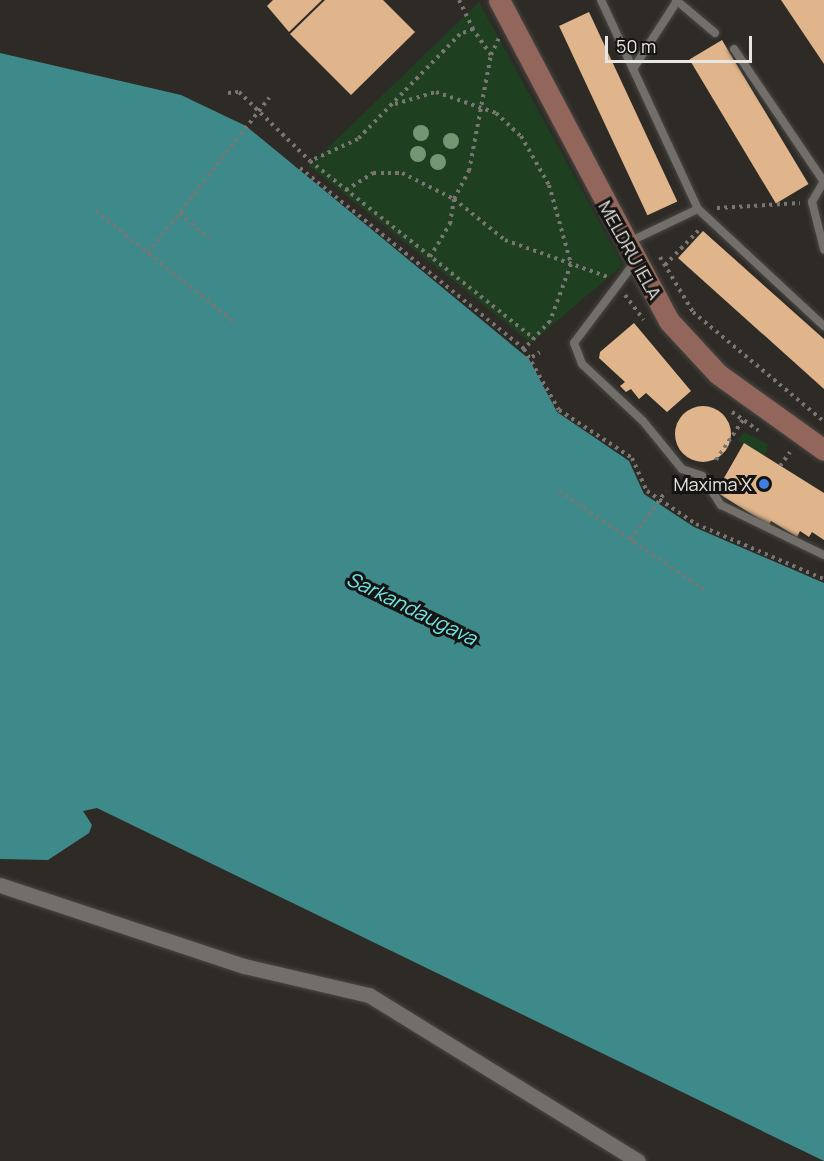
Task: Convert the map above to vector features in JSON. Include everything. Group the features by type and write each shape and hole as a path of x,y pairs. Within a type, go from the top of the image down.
{"street":[{"name":"MELDRU IELA","path":"499,0 511,28 635,247 669,321 718,374 823,448"},
{"path":"0,885 244,966 369,995 638,1161"}],"lane":[{"path":"601,0 698,209 824,326"},
{"path":"633,69 677,1 715,33"},
{"path":"734,50 824,181 812,202 824,249"},
{"path":"698,209 635,247 574,343 582,364 644,421 682,469 702,476 721,505 824,555"}],"path":[{"path":"459,0 473,29 491,55"},
{"path":"430,257 450,224 454,199 469,171 491,55 511,28"},
{"path":"310,161 358,140 460,34 473,29"},
{"path":"228,93 239,92 260,109 278,135 533,338"},
{"path":"391,106 436,92 482,106 521,136 555,202 571,264 550,321 525,349"},
{"path":"148,253 269,98"},
{"path":"300,168 525,349 532,357 559,410 632,458 647,491 662,496 696,524 824,579"},
{"path":"346,190 373,173 402,173 454,199 505,240 571,264 599,271"},
{"path":"698,209 812,202"},
{"path":"96,212 234,322"},
{"path":"180,213 209,239"},
{"path":"665,265 709,219"},
{"path":"635,247 665,265 693,312 822,420"},
{"path":"532,357 540,352"},
{"path":"716,460 743,420"},
{"path":"780,466 790,452"},
{"path":"559,491 706,591"},
{"path":"631,540 666,491"}],"green space":[{"path":"479,2 623,265 531,343 309,166"},
{"path":"744,432 768,444 765,457 738,440"}],"water":[{"name":"Sarkandaugava","path":"0,53 181,95 246,126 529,359 557,412 629,461 644,494 694,527 824,583 824,1161 97,808 83,811 92,825 89,833 48,860 0,859"}],"building":[{"path":"273,0 322,0 289,32 267,6"},
{"path":"325,0 383,0 415,32 351,95 290,34"},
{"path":"781,0 824,0 824,64"},
{"path":"589,12 677,201 647,215 559,26"},
{"path":"722,40 809,184 776,204 689,60"},
{"path":"703,231 824,339 824,389 678,258"},
{"path":"634,323 691,391 667,412 646,393 639,399 631,389 626,392 620,386 625,382 599,358 600,352"},
{"path":"698,406 708,406 723,414 729,423 731,434 729,445 723,454 708,462 698,462 687,457 680,450 675,439 675,429 680,418 687,411"},
{"name":"Maxima X","path":"744,443 824,493 824,540 812,532 809,537 800,531 797,537 771,521 769,525 716,492"}],"place":[{"name":"Maxima X","path":"764,484"}]}
